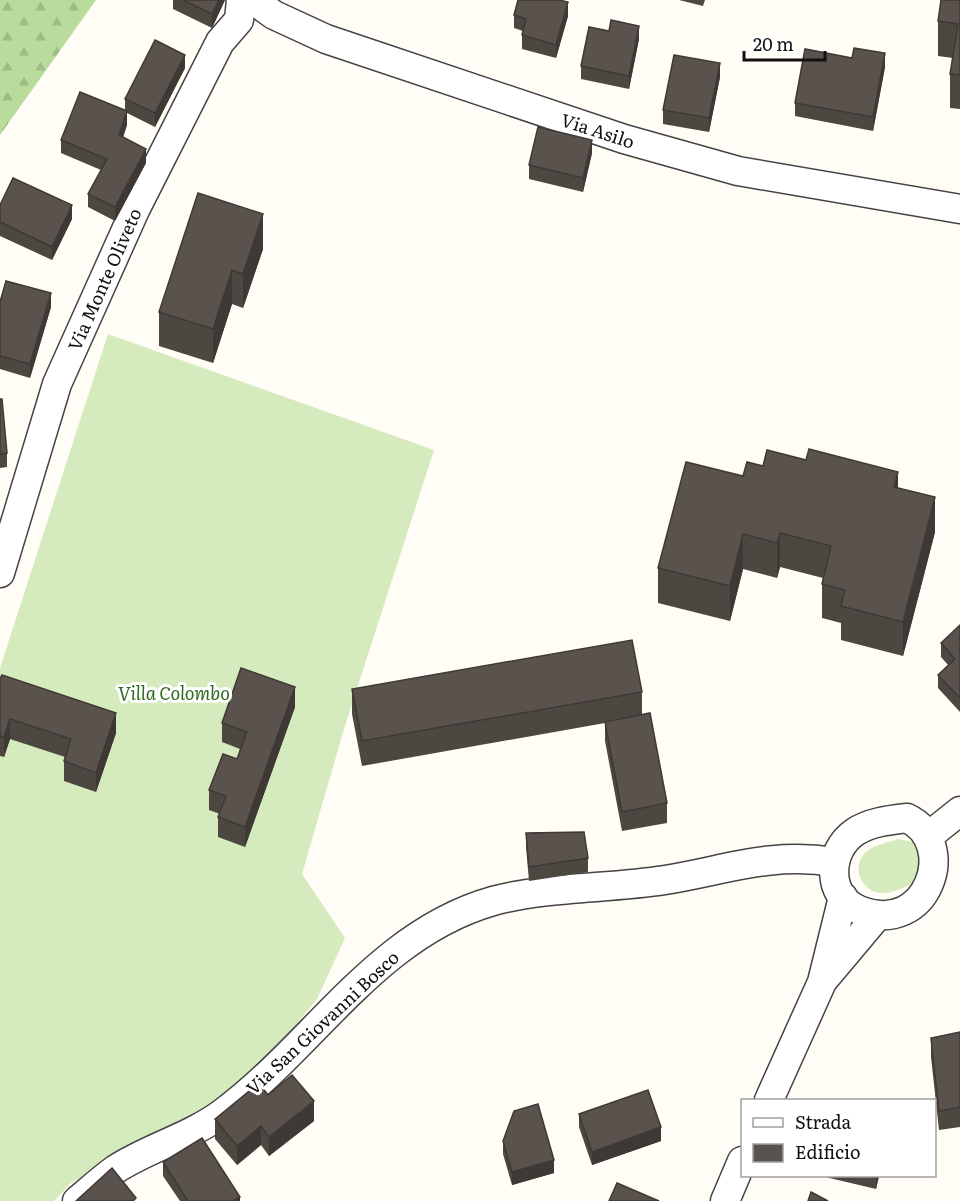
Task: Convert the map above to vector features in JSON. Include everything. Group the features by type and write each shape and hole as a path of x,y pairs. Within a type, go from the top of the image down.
{"street":[{"name":"Via Monte Oliveto","path":"0,573 57,384 135,210 220,42 239,20 241,0"},
{"name":"Via Asilo","path":"253,0 274,15 326,39 624,139 738,171 960,209"},
{"path":"935,831 960,811"},
{"path":"907,818 922,822 935,831 944,844 948,858 949,880 932,898 893,914 878,915 857,909 843,897 833,881 835,862 844,842 856,831 879,822 907,818"},
{"name":"Via San Giovanni Bosco","path":"77,1201 117,1169 198,1130 224,1113 259,1083 384,961 410,941 464,912 520,895 666,880 751,862 801,857 835,862"},
{"path":"771,1099 822,982 843,897"},
{"path":"822,982 878,915"},
{"path":"725,1201 741,1163"}],"green space":[{"path":"0,0 96,0 0,135"},
{"name":"Villa Colombo","path":"108,334 434,450 344,729 302,874 345,938 317,999 270,1057 200,1116 140,1144 71,1183 54,1201 0,1201 0,668"},
{"path":"898,839 914,842 924,853 916,882 885,893 871,890 859,874 860,861 871,848"}],"building":[{"path":"183,0 219,0 212,14"},
{"path":"518,0 568,2 556,45 522,35 526,19 514,15"},
{"path":"941,0 960,0 960,75 950,74 958,24 938,21"},
{"path":"611,20 639,26 629,76 581,66 589,27 609,31"},
{"path":"155,40 185,55 155,113 125,99"},
{"path":"854,48 885,53 873,117 795,103 805,49 852,58"},
{"path":"674,55 720,63 709,118 663,110"},
{"path":"80,92 127,111 119,135 146,149 115,207 88,194 107,159 61,140"},
{"path":"538,127 592,140 583,178 529,165"},
{"path":"13,178 72,205 52,247 0,222 0,205"},
{"path":"198,193 263,214 243,274 232,270 213,329 159,312"},
{"path":"6,281 51,293 30,364 0,356 0,302"},
{"path":"0,399 2,399 7,453 0,454"},
{"path":"809,449 898,472 894,487 935,497 903,622 841,606 845,590 822,584 831,546 780,533 777,543 743,534 730,586 658,568 686,462 743,476 747,462 763,466 767,450 806,460"},
{"path":"960,625 960,698 938,675 955,659 941,643"},
{"path":"632,640 642,692 362,741 352,689"},
{"path":"241,668 295,687 245,827 218,817 226,796 209,790 223,754 237,759 247,732 222,723"},
{"path":"2,675 116,713 96,773 64,761 71,739 10,719 4,737 0,736 0,679"},
{"path":"650,713 667,803 622,812 605,722"},
{"path":"584,832 588,858 529,867 526,833"},
{"path":"960,1032 960,1107 939,1111 931,1038"},
{"path":"292,1075 314,1101 269,1137 261,1126 237,1146 215,1119 259,1083 268,1095"},
{"path":"648,1090 661,1127 592,1152 579,1114"},
{"path":"538,1104 554,1160 512,1172 503,1141 514,1111"},
{"path":"202,1138 240,1197 233,1201 188,1201 163,1162"},
{"path":"112,1168 136,1198 133,1201 76,1201"},
{"path":"617,1183 659,1201 609,1201"},
{"path":"811,1192 828,1201 808,1201"}]}
